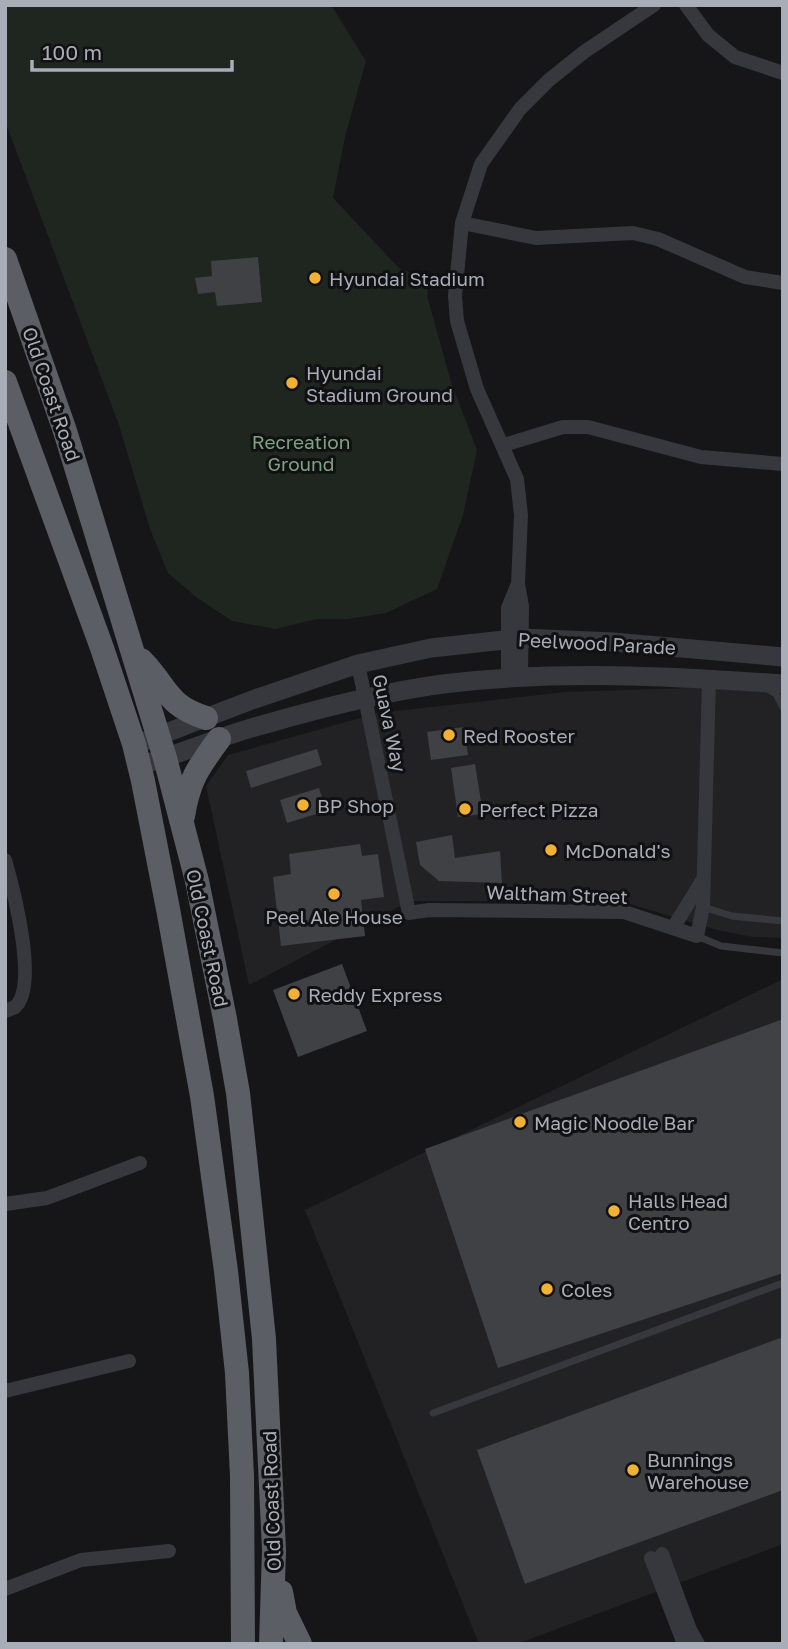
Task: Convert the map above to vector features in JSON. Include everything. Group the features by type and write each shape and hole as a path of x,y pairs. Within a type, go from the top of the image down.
{"highway":[{"name":"Old Coast Road","path":"5,259 65,431 134,652 200,894 238,1093 263,1328 274,1550 271,1644"},
{"name":"Old Coast Road","path":"5,382 102,648 136,755 202,1096 237,1373 242,1476 243,1644"},
{"path":"134,652 151,669 176,705 206,718"},
{"path":"182,823 188,789 196,770 219,739"},
{"path":"274,1550 285,1613 300,1644"}],"street":[{"path":"514,678 514,638 508,608 518,584 521,515 517,479 477,389 457,321 455,296 462,223 481,164 520,109 549,80 584,52 654,5"},
{"path":"686,5 708,35 735,58 783,73"},
{"path":"462,223 536,237 633,233 658,239 745,276 783,283"},
{"path":"504,445 563,427 588,427 701,457 783,464"},
{"name":"Peelwood Parade","path":"162,747 206,718 358,664 431,648 514,638 613,642 783,657"},
{"path":"748,653 783,670"},
{"name":"Guava Way","path":"358,664 409,913"},
{"name":"Peelwood Parade","path":"136,755 162,747 219,739 261,725 365,699 442,684 514,678 613,675 783,684"},
{"path":"697,936 703,908 709,679"},
{"path":"5,860 15,894 23,939 25,980 22,996 16,1006 5,1012"},
{"path":"673,928 703,880"},
{"name":"Waltham Street","path":"409,913 624,912 697,936"},
{"path":"5,1205 47,1198 140,1163"},
{"path":"5,1391 129,1362"},
{"path":"5,1589 81,1560 169,1551"},
{"path":"684,1644 657,1556 698,1644"}],"lane":[{"path":"759,682 776,694 783,707"},
{"path":"703,908 732,916 783,921"},
{"name":"Waltham Street","path":"697,936 721,946 783,953"},
{"path":"433,1413 783,1283"}],"shaded area":[{"path":"720,687 783,690 783,938 753,937 717,930 620,901 410,901 249,985 206,786 228,755 378,713 565,692"},
{"path":"783,979 783,1544 517,1644 479,1644 305,1210"}],"green space":[{"name":"Recreation Ground","path":"5,5 331,5 366,61 345,137 333,198 400,269 427,278 428,299 451,382 477,450 463,515 437,589 386,613 348,619 317,619 275,629 232,621 196,597 168,573 150,529 119,425 5,121"}],"building":[{"path":"258,257 262,302 217,306 215,292 198,294 195,278 212,276 211,261"},
{"path":"464,727 468,755 431,760 427,732"},
{"path":"317,749 322,765 251,788 246,771"},
{"path":"475,764 483,814 458,817 451,768"},
{"name":"BP Shop","path":"319,788 326,811 287,823 280,800"},
{"path":"452,835 455,858 500,851 502,883 439,881 420,865 416,842"},
{"path":"360,844 362,856 378,854 384,897 361,900 365,936 281,946 273,877 291,874 289,854"},
{"path":"342,964 367,1031 298,1057 273,990"},
{"name":"Halls Head Centro","path":"783,1019 783,1273 498,1368 425,1149"},
{"name":"Bunnings Warehouse","path":"783,1337 783,1490 525,1584 477,1450"}],"place":[{"name":"Hyundai Stadium","path":"315,278"},
{"name":"Hyundai Stadium Ground","path":"292,383"},
{"name":"Red Rooster","path":"449,735"},
{"name":"BP Shop","path":"303,805"},
{"name":"Perfect Pizza","path":"465,809"},
{"name":"McDonald's","path":"551,850"},
{"name":"Peel Ale House","path":"334,894"},
{"name":"Reddy Express","path":"294,994"},
{"name":"Magic Noodle Bar","path":"520,1122"},
{"name":"Halls Head Centro","path":"614,1211"},
{"name":"Coles","path":"547,1289"},
{"name":"Bunnings Warehouse","path":"633,1470"}]}
